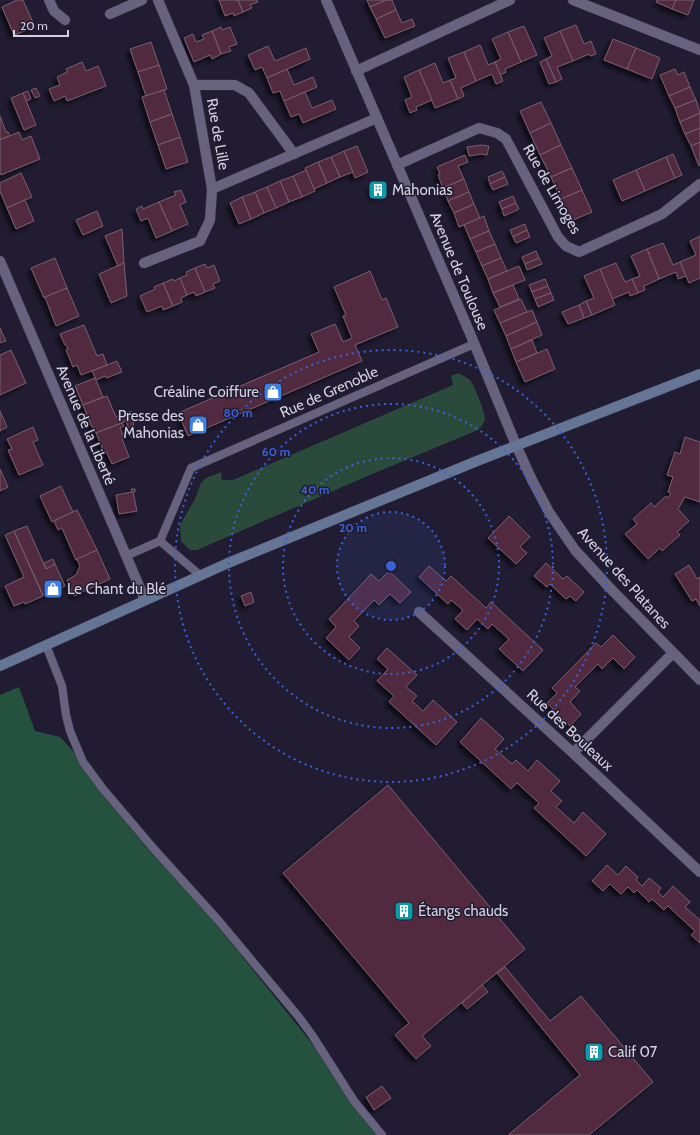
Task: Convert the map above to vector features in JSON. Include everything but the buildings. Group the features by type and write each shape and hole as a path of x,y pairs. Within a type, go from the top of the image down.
{"main road":[{"path":"0,666 228,563 516,445 700,374"}],"street":[{"path":"49,0 54,11 65,20"},
{"path":"110,14 142,0"},
{"name":"Rue de Lille","path":"144,263 200,241 210,220 212,189 194,85 158,0"},
{"name":"Avenue de Toulouse","path":"326,0 516,445"},
{"path":"356,71 510,0"},
{"path":"573,0 700,50"},
{"name":"Rue de Lille","path":"194,85 235,85 248,93 294,154"},
{"name":"Rue de Lille","path":"212,189 377,118"},
{"name":"Rue de Limoges","path":"397,165 479,128 497,133 506,139 558,236 566,246 579,252 662,214 700,184"},
{"name":"Avenue de la Liberté","path":"0,261 145,600"},
{"name":"Avenue des Platanes","path":"516,445 549,512 575,550 700,680"},
{"name":"Rue des Bouleaux","path":"419,612 700,872"},
{"path":"573,753 673,653"}],"lane":[{"name":"Rue de Grenoble","path":"160,541 191,468 474,344"},
{"path":"126,556 160,541 201,576"},
{"path":"46,645 62,686 70,731 83,762 103,789 154,849 218,920 298,1016 354,1101 382,1135"}],"green space":[{"path":"458,373 470,380 485,415 485,419 478,430 197,550 190,550 181,541 180,525 195,499 201,483 206,478 221,472 222,480 233,480 453,385 451,376"},
{"path":"19,687 35,731 60,737 110,791 385,1135 0,1135 0,695"}],"place":[{"name":"Mahonias","path":"378,190"},
{"name":"Créaline Coiffure","path":"273,392"},
{"name":"Presse des Mahonias","path":"198,425"},
{"name":"Le Chant du Blé","path":"53,589"},
{"name":"Étangs chauds","path":"404,911"},
{"name":"Calif 07","path":"594,1052"}]}
